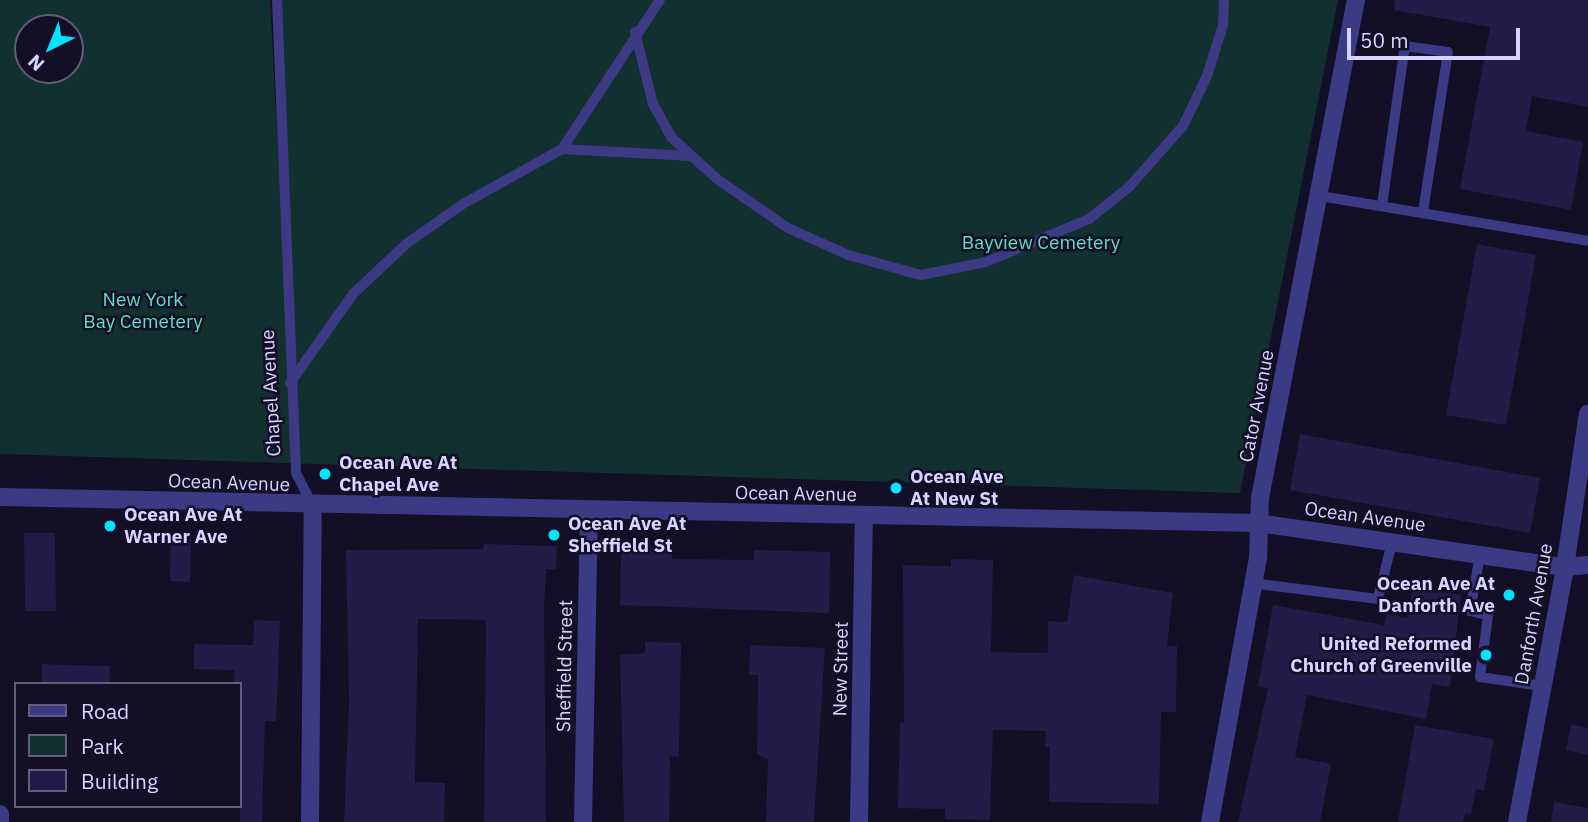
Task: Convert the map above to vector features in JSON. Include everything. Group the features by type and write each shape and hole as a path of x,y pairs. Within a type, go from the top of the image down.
{"street":[{"name":"Cator Avenue","path":"1210,822 1251,583 1258,557 1258,523 1356,0"},
{"name":"Danforth Avenue","path":"1517,822 1565,567 1588,414"},
{"name":"Ocean Avenue","path":"0,497 313,506 1258,523 1565,567 1588,565"},
{"name":"Chapel Avenue","path":"310,822 313,506"},
{"name":"Sheffield Street","path":"583,822 589,511"},
{"name":"New Street","path":"859,822 864,516"},
{"path":"0,814 0,822"}],"lane":[{"name":"Chapel Avenue","path":"277,0 290,383 296,473 313,506"},
{"path":"290,383 353,294 406,244 463,204 562,149 635,32 660,0"},
{"path":"635,32 653,104 671,137 692,156 788,228 848,255 921,275 986,262 1089,219 1138,177 1183,126 1207,76 1223,25 1224,0"},
{"path":"1382,205 1405,46 1448,52 1423,211"},
{"path":"562,149 692,156"},
{"path":"1320,196 1423,211 1588,241"},
{"path":"1251,583 1378,599 1392,542"},
{"path":"1480,555 1470,611 1488,615 1480,677 1542,686"}],"green space":[{"name":"Bayview Cemetery","path":"0,0 270,0 288,341 279,0 1338,0 1240,493 0,454"}],"building":[{"path":"1395,0 1588,0 1588,107 1532,96 1526,131 1583,142 1571,210 1460,189 1490,27 1394,10"},
{"path":"1477,244 1536,255 1506,425 1446,415"},
{"path":"1300,434 1540,478 1530,533 1290,490"},
{"path":"24,533 55,533 56,611 25,611"},
{"path":"171,537 191,538 190,582 170,581"},
{"path":"484,544 557,546 556,570 546,569 544,608 546,822 484,822 486,620 418,619 415,782 445,783 444,822 344,822 349,701 346,550 483,549"},
{"path":"621,547 672,548 672,559 754,560 754,550 830,552 829,613 620,605"},
{"path":"951,559 993,560 991,652 1048,653 1048,621 1067,622 1074,575 1173,593 1167,646 1177,646 1176,712 1161,712 1159,804 1049,802 1050,747 1045,747 1046,731 993,730 990,820 945,819 945,809 898,808 900,723 904,723 903,565 951,566"},
{"path":"1413,587 1461,595 1450,687 1432,684 1426,719 1307,695 1295,757 1331,764 1320,822 1238,822 1268,688 1258,686 1273,605 1384,625 1386,614 1407,618"},
{"path":"254,620 280,621 276,721 265,721 262,822 240,822 242,682 234,682 235,670 194,669 194,644 253,645"},
{"path":"645,642 681,643 679,757 670,756 669,822 624,822 620,655 645,653"},
{"path":"750,645 825,648 814,822 766,822 768,759 757,754 758,675 749,675"},
{"path":"42,664 110,666 109,682 42,682"},
{"path":"1571,724 1588,728 1588,755 1566,750"},
{"path":"1415,725 1494,739 1484,791 1476,789 1471,814 1465,813 1463,822 1398,822"},
{"path":"1554,802 1588,808 1588,822 1551,822"}],"place":[{"name":"Ocean Ave At Chapel Ave","path":"325,474"},
{"name":"Ocean Ave At New St","path":"896,488"},
{"name":"Ocean Ave At Warner Ave","path":"110,526"},
{"name":"Ocean Ave At Sheffield St","path":"554,535"},
{"name":"Ocean Ave At Danforth Ave","path":"1509,595"},
{"name":"United Reformed Church of Greenville","path":"1486,655"}],"park label":[{"name":"New York Bay Cemetery","path":"143,311"}]}
